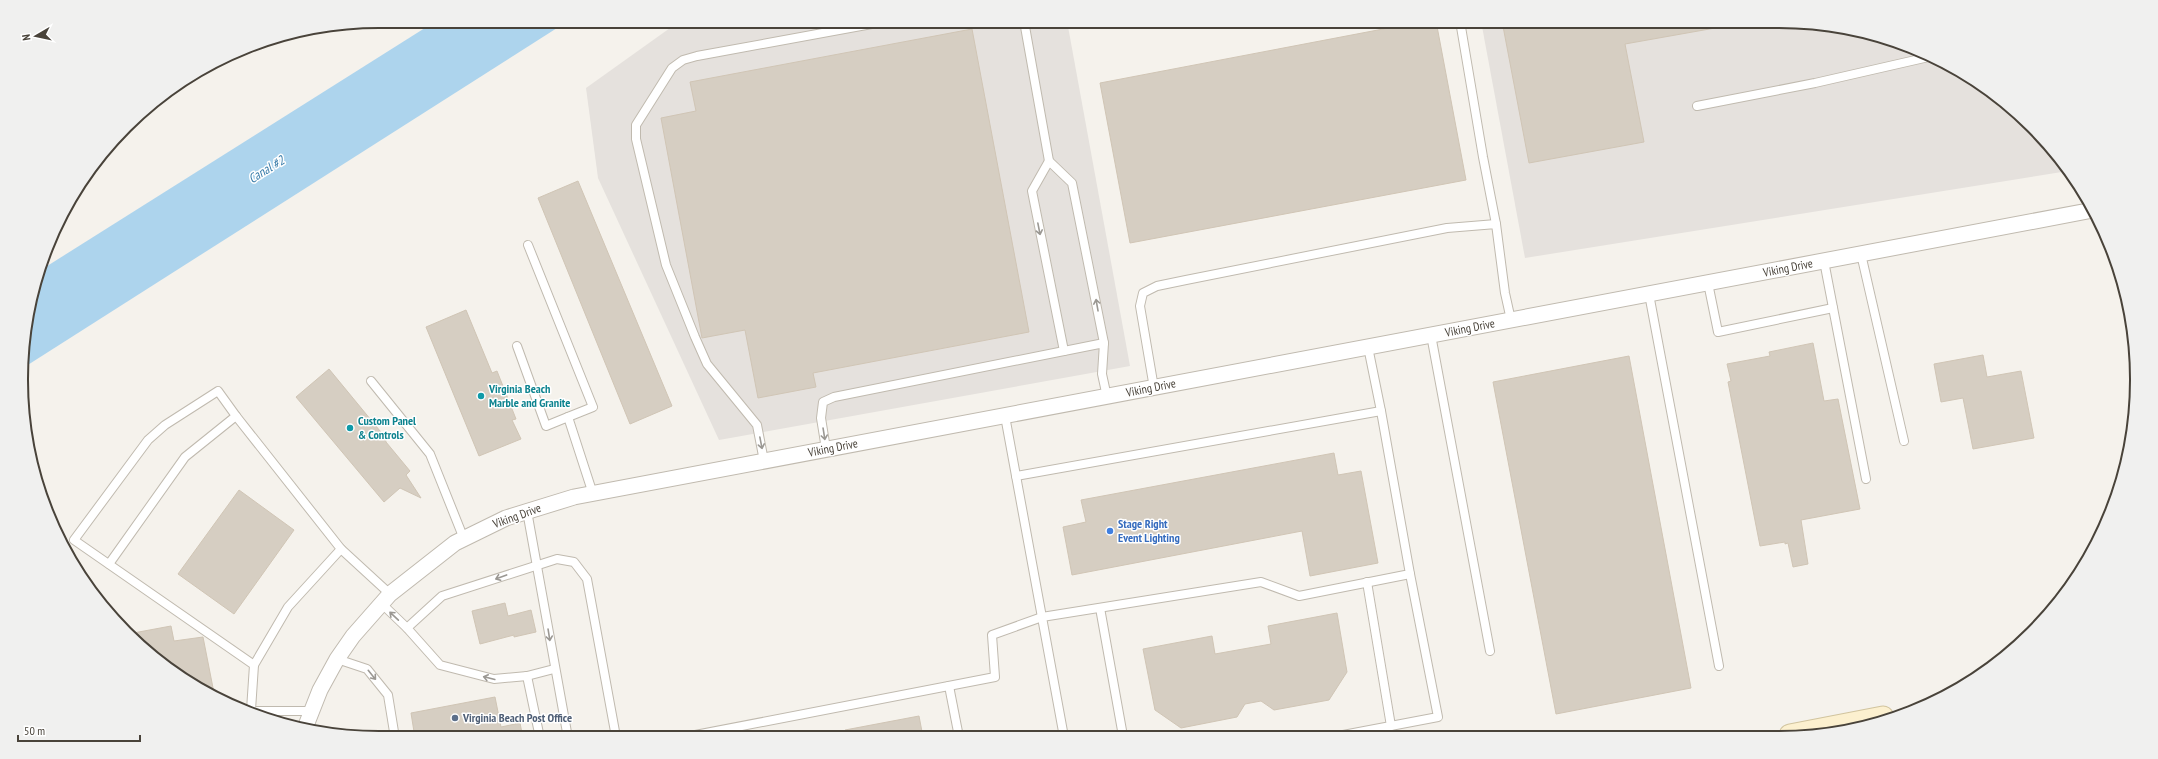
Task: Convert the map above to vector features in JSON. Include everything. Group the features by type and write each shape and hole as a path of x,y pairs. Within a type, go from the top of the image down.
{"street":[{"name":"Viking Drive","path":"307,723 320,690 337,659 353,636 385,599 455,543 506,518 593,494 2087,211"}],"lane":[{"path":"764,461 758,425 706,364 666,265 636,139 636,124 672,68 683,60 697,56 850,28"},
{"path":"1025,28 1049,161 1072,183 1104,343 1102,374 1106,396"},
{"path":"1461,28 1496,224 1511,320"},
{"path":"1697,106 1815,83 1921,59"},
{"path":"1049,161 1032,191 1064,351"},
{"path":"1154,388 1140,306 1143,293 1157,286 1447,228 1496,224"},
{"path":"517,346 546,426 593,407 528,245"},
{"path":"1861,254 1904,441"},
{"path":"1824,261 1866,479"},
{"path":"1708,283 1718,332 1833,308"},
{"path":"1649,294 1719,666"},
{"path":"1431,335 1490,651"},
{"path":"826,450 821,418 823,402 834,397 1104,343"},
{"path":"1364,731 1438,717 1368,347"},
{"path":"371,381 430,454 464,539"},
{"path":"254,664 74,540 148,440 165,425 218,391 341,549 440,665 494,679 527,676 554,669"},
{"path":"1016,476 1381,410"},
{"path":"109,564 185,457 236,416"},
{"path":"1005,416 1063,731"},
{"path":"568,417 593,494"},
{"path":"527,512 538,564 554,669 567,731"},
{"path":"251,706 254,664 288,606 341,549"},
{"path":"407,628 442,596 538,564 558,559 574,562 587,579 615,731"},
{"path":"716,731 995,677 992,635 1042,617 1261,582 1299,596 1410,574"},
{"path":"1367,582 1391,726"},
{"path":"1100,608 1122,731"},
{"path":"337,659 367,668 388,695 394,731"},
{"path":"527,676 539,731"},
{"path":"949,686 958,731"},
{"path":"266,712 311,711"}],"shaded area":[{"path":"670,28 1068,28 1130,366 719,440 598,178 586,88"},
{"path":"1482,28 1778,28 1824,31 1869,40 1934,64 1974,87 2010,115 2027,131 2043,148 2062,172 1525,258"}],"water":[{"name":"Canal #2","path":"425,28 557,28 29,364 31,334 35,311 47,266"}],"building":[{"path":"1388,28 1437,28 1466,180 1130,243 1100,83"},
{"path":"1503,28 1715,28 1625,44 1644,142 1529,163"},
{"path":"972,29 1029,332 813,373 816,387 758,398 745,330 702,338 661,118 696,111 690,82"},
{"path":"578,181 672,406 630,424 538,198"},
{"name":"Virginia Beach Marble and Granite","path":"466,310 492,373 497,371 516,419 512,420 521,439 479,456 426,327"},
{"path":"1813,343 1824,401 1838,399 1860,509 1801,520 1808,564 1793,567 1788,543 1785,544 1785,542 1760,546 1728,382 1731,381 1727,364 1770,356 1769,352"},
{"path":"1983,355 1987,377 2021,371 2034,438 1973,449 1963,398 1941,402 1934,364"},
{"path":"1629,356 1691,688 1556,714 1493,382"},
{"name":"Custom Panel & Controls","path":"329,369 385,437 386,442 410,471 406,475 421,498 400,488 384,502 296,397"},
{"path":"1334,453 1338,475 1361,471 1378,563 1310,576 1302,531 1072,575 1063,527 1086,522 1081,500"},
{"path":"239,490 294,530 234,614 178,574"},
{"path":"505,603 508,616 531,610 536,632 514,637 514,635 480,644 472,611"},
{"path":"1337,613 1347,672 1329,700 1274,710 1261,701 1245,704 1237,717 1181,728 1155,710 1143,649 1212,636 1215,654 1271,644 1268,626"},
{"path":"171,626 174,641 203,637 213,689 184,672 136,633"},
{"name":"Virginia Beach Post Office","path":"495,697 501,727 520,723 522,731 414,731 411,713"},
{"path":"919,716 922,731 845,731"}],"place":[{"name":"Virginia Beach Marble and Granite","path":"481,396"},
{"name":"Custom Panel & Controls","path":"350,428"},
{"name":"Stage Right Event Lighting","path":"1110,531"},
{"name":"Virginia Beach Post Office","path":"455,718"}]}
